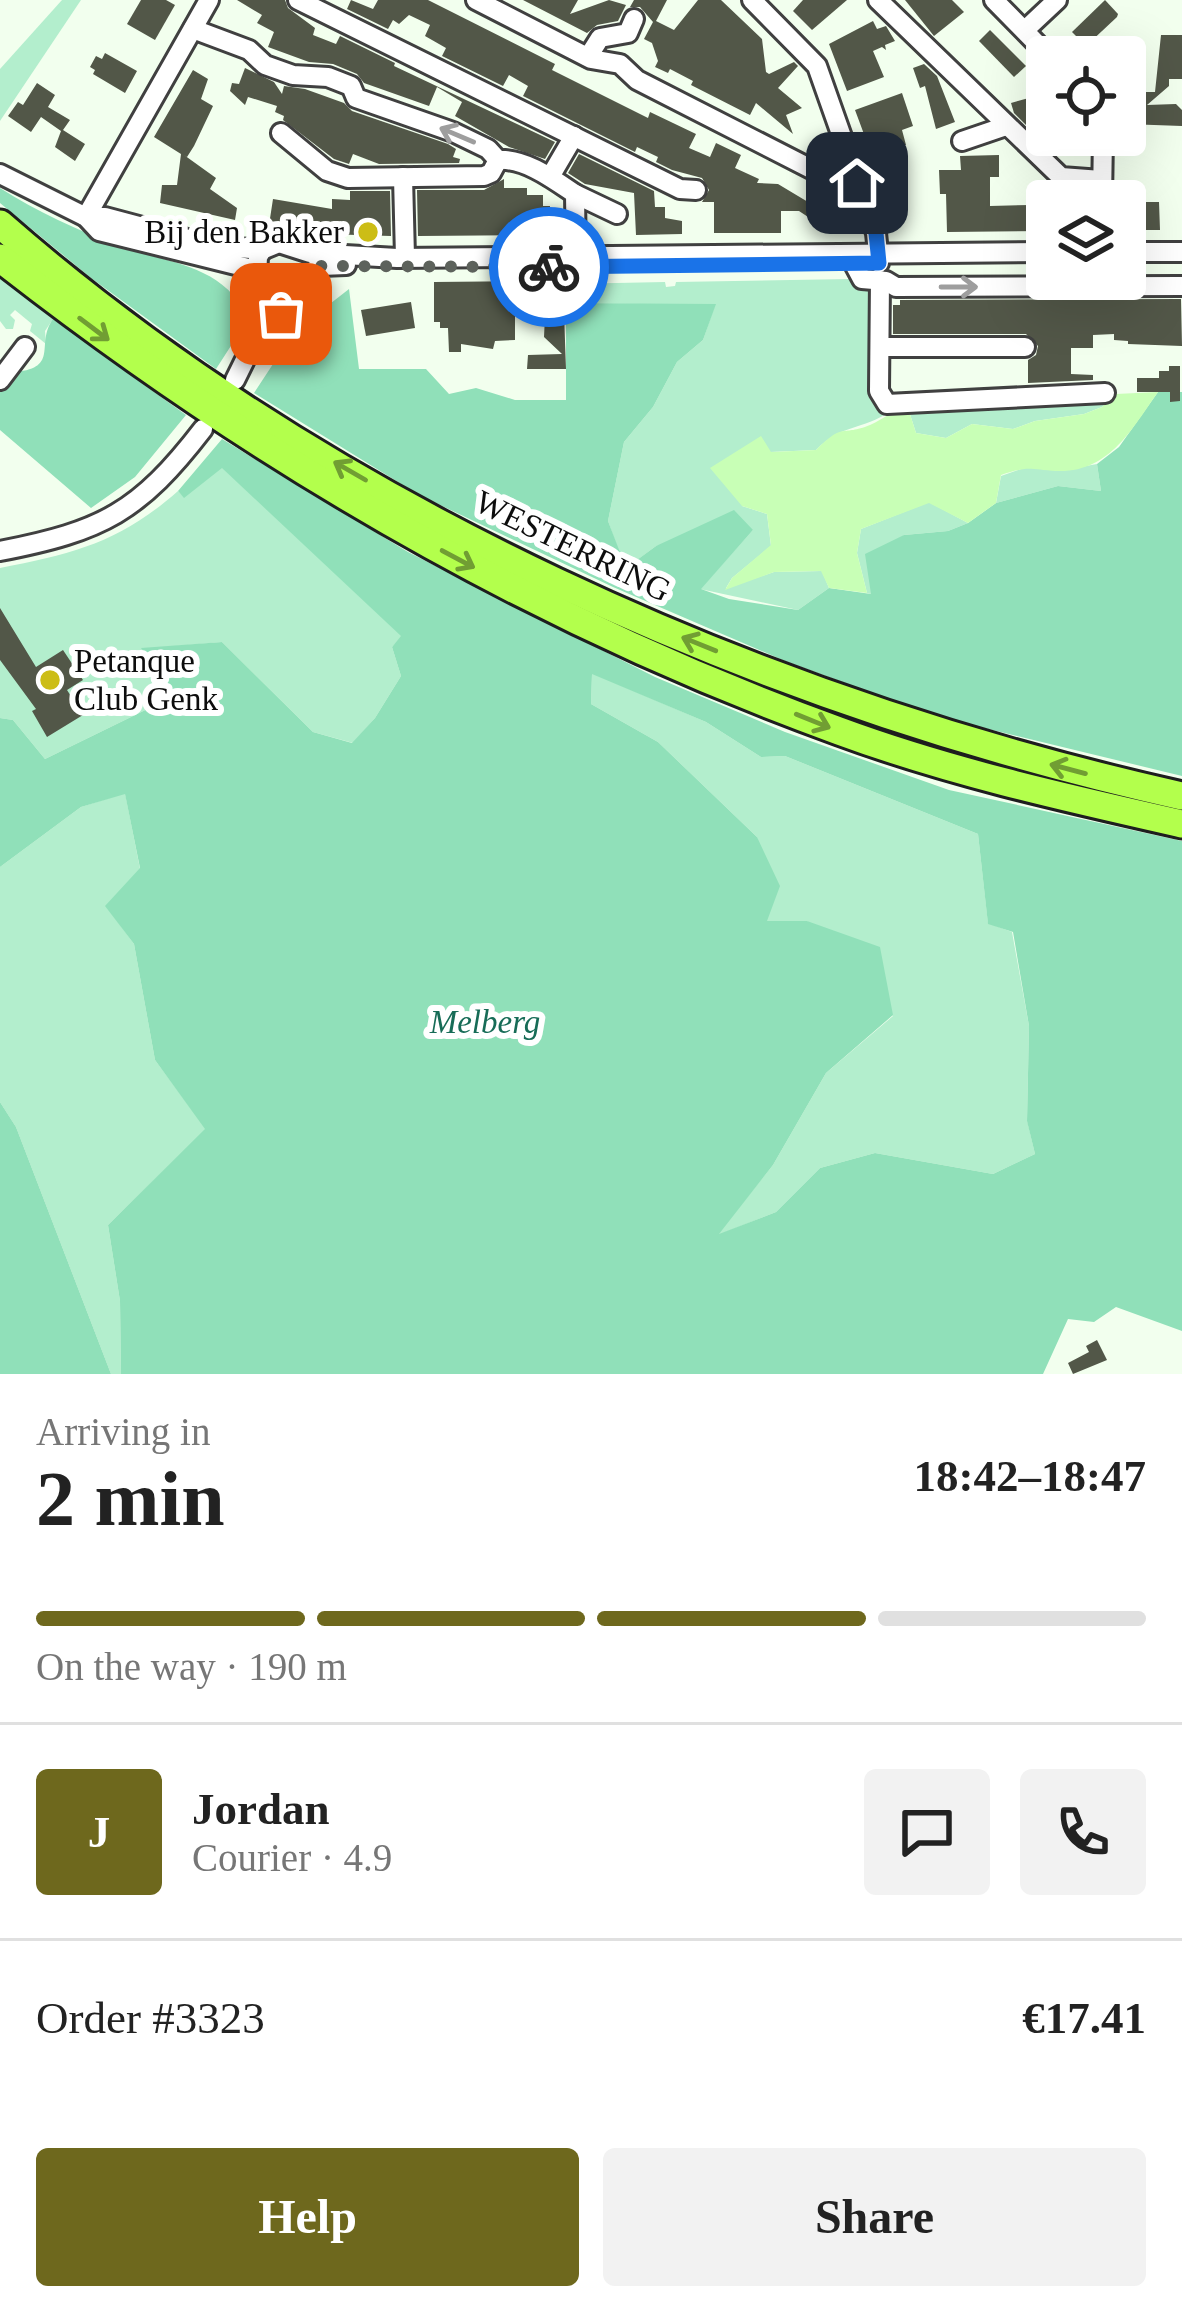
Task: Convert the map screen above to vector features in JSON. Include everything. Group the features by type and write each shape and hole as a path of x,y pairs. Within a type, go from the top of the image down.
{"highway":[{"name":"WESTERRING","path":"0,224 165,354 303,445 412,507 544,573 832,698 975,744 1182,796"},
{"name":"WESTERRING","path":"0,258 148,370 288,463 400,528 673,666 840,732 974,774 1182,824"}],"street":[{"path":"86,217 209,0"},
{"path":"298,0 680,188 697,190"},
{"path":"476,0 588,57 620,64 637,80 824,175 854,172"},
{"path":"752,0 817,66 876,233 879,391 887,404 1105,393"},
{"path":"878,0 1061,177 1101,180 1102,156"},
{"path":"994,0 1030,36"},
{"path":"1024,30 1057,0"},
{"path":"588,57 600,38 628,33 634,19"},
{"path":"193,29 249,50 279,70 328,77 351,86 356,98 453,132 488,149 498,160"},
{"path":"962,141 1006,126"},
{"path":"281,133 327,171 348,178 484,176 498,160"},
{"path":"550,177 574,136"},
{"path":"498,160 510,159 550,177 617,214"},
{"path":"0,174 86,217 98,231 259,260 286,285"},
{"path":"403,177 405,257"},
{"path":"574,194 576,262"},
{"path":"259,260 279,243 296,249 405,257 576,262 879,266 1026,262"},
{"path":"235,380 268,313 303,268 296,249"},
{"path":"1146,252 1182,251"},
{"path":"286,285 331,265 879,266 1026,254"},
{"path":"1146,261 1182,261"},
{"path":"879,266 896,287 1182,286"},
{"path":"0,380 25,347"},
{"path":"880,347 1025,347"},
{"path":"0,551 60,539 102,524 137,503 169,473 203,429"}],"shaded area":[{"path":"62,0 81,0 0,121 0,69"},
{"path":"0,277 53,319 45,331 46,344 15,310 10,315 15,320 13,329 6,329 0,321"},
{"path":"850,279 876,287 875,370 891,411 835,435 816,450 770,452 742,506 767,514 771,546 726,588 774,572 822,571 829,588 798,610 700,589 753,530 656,546 625,569 608,521 624,442 653,407 677,362 703,340 715,305 566,303 567,284 665,282 666,287 676,282"},
{"path":"1116,394 1102,407 1084,414 1013,429 972,424 946,438 916,433 908,408 1099,401"},
{"path":"1097,464 1101,491 1058,486 996,503 1001,476 1032,465 1058,471"},
{"path":"222,467 402,636 392,647 401,676 353,743 313,732 222,642 142,649 174,696 45,759 13,720 0,718 0,568 52,557 116,534 178,491 184,497"},
{"path":"929,502 968,523 948,531 904,535 871,594 867,593 857,553 861,529"},
{"path":"539,583 1182,803 1182,814 1066,790 821,715 610,627"},
{"path":"592,673 706,722 761,757 785,756 978,834 988,923 1012,932 1029,1026 1027,1120 1035,1154 993,1174 875,1153 820,1168 776,1212 716,1236 773,1165 826,1073 893,1016 807,921 766,921 757,837 658,742 591,704"},
{"path":"125,793 140,869 106,906 134,944 155,1060 206,1129 108,1225 120,1301 121,1374 111,1374 16,1127 0,1102 0,867 81,807"}],"green space":[{"path":"0,188 89,234 192,268 223,286 247,316 216,369 91,278 0,203"},
{"path":"349,289 359,369 426,369 449,394 476,388 515,400 566,400 566,303 716,304 703,340 677,362 653,407 624,442 608,521 626,568 656,546 734,510 753,530 701,589 729,599 798,610 829,588 871,594 865,554 904,535 948,531 996,503 1058,486 1101,491 1097,464 1119,447 1158,392 1182,392 1182,776 935,716 785,661 613,587 419,495 254,393 294,332"},
{"path":"53,319 186,415 135,477 91,508 0,430 0,392 16,372 42,360"},
{"name":"Melberg","path":"222,439 408,552 655,677 785,732 949,790 1182,841 1182,1331 1116,1307 1094,1322 1068,1319 1043,1374 121,1374 120,1301 108,1225 205,1129 155,1060 134,944 105,906 140,868 125,794 81,807 0,867 0,718 13,720 45,759 174,696 141,648 222,642 313,732 352,743 375,718 401,676 392,647 401,636 222,468 184,498 178,491","holes":["592,674 706,722 761,757 785,756 978,834 988,924 1013,932 1029,1026 1027,1121 1035,1154 993,1174 875,1153 820,1168 776,1212 719,1234 773,1165 826,1073 893,1015 880,947 807,921 767,921 780,886 757,837 658,742 591,704"]},
{"path":"0,1102 16,1127 111,1374 0,1374"}],"sand":[{"path":"1158,392 1105,457 1075,470 1025,469 1001,475 996,503 968,523 929,503 861,529 857,553 867,593 829,588 821,571 774,572 725,590 732,578 771,545 767,514 742,506 710,468 761,436 771,452 816,450 838,433 908,408 916,433 946,438 972,424 1013,429 1084,414 1102,407 1116,394"}],"building":[{"path":"141,0 166,0 175,5 155,40 127,24"},
{"path":"237,0 285,0 288,8 315,28 313,35 336,44 340,36 555,142 545,159 509,147 455,116 462,102 437,87 429,106 364,83 357,74 333,64 309,62 268,47 274,32 257,23 262,15"},
{"path":"351,0 373,9 378,0 428,0 555,64 552,70 648,118 650,112 696,134 689,148 710,157 716,143 741,155 735,168 759,179 757,183 778,184 813,205 822,192 846,211 831,232 799,211 781,211 781,233 714,233 714,202 702,202 709,190 702,178 672,170 656,162 658,157 637,147 635,152 523,96 528,86 509,75 503,86 442,56 446,48 425,36 430,25 409,15 399,24 393,20 388,29 347,9"},
{"path":"523,0 578,0 570,14 609,0 626,5 618,21 597,25 587,33"},
{"path":"634,0 667,0 656,21 674,30 698,0 721,0 762,39 766,72 794,62 798,66 778,88 802,108 786,115 793,134 756,103 750,115 670,69 668,73 655,67 658,61 652,43 644,39 653,22 640,7 630,7"},
{"path":"803,0 847,0 812,30 793,11"},
{"path":"905,0 952,0 964,12 934,36"},
{"path":"1105,0 1118,14 1097,36 1072,32"},
{"path":"873,21 877,29 886,26 895,41 885,45 886,50 873,51 884,77 847,91 829,44"},
{"path":"990,30 1026,66 1014,77 979,41"},
{"path":"1161,35 1182,35 1182,79 1169,79 1169,86 1147,105 1176,104 1182,110 1182,126 1146,125 1146,92 1155,92"},
{"path":"105,53 137,71 125,93 93,74 90,67 96,56 102,59"},
{"path":"924,64 937,76 955,122 936,129 925,86 920,88 913,68"},
{"path":"245,68 274,82 282,94 284,86 305,89 344,103 352,111 448,144 456,149 453,157 459,163 379,164 353,154 349,164 334,159 283,120 275,112 277,106 248,97 245,105 230,91 232,83 239,84"},
{"path":"193,70 208,79 201,99 213,106 194,146 184,155 216,178 210,189 237,208 235,220 160,203 162,185 177,185 181,154 154,137"},
{"path":"37,83 55,95 48,107 70,120 63,130 85,144 75,161 55,147 61,131 41,117 31,132 8,116 18,102 23,105"},
{"path":"902,93 913,126 902,130 906,145 871,153 855,110"},
{"path":"1026,99 1026,125 1014,113 1011,103"},
{"path":"579,154 654,191 655,207 665,207 665,218 682,221 682,234 636,235 634,193 585,184 568,173"},
{"path":"999,155 999,177 990,177 990,206 1026,205 1026,231 947,232 946,194 940,194 939,170 961,170 960,156"},
{"path":"504,179 504,188 527,188 527,195 543,195 543,206 550,206 548,235 418,236 417,190 484,190"},
{"path":"350,191 390,191 391,236 324,234 269,225 273,199 332,209 332,199 350,200"},
{"path":"1146,202 1159,202 1160,230 1146,230"},
{"path":"434,282 557,285 557,313 564,313 566,369 527,369 528,355 562,354 544,337 545,316 515,316 515,340 495,341 493,349 461,344 461,352 449,352 448,328 434,322"},
{"path":"1181,299 1182,346 1128,344 1114,340 1114,334 1093,335 1093,348 1071,348 1071,374 1093,375 1093,380 1028,383 1028,360 1036,355 1038,346 1026,334 893,334 893,305 900,305 900,300"},
{"path":"411,302 415,328 366,336 361,310"},
{"path":"1169,366 1180,366 1180,401 1170,402 1170,392 1137,392 1137,378 1159,378 1159,371 1169,371"},
{"path":"0,608 36,667 63,650 83,680 67,690 83,715 47,737 32,711 36,709 0,660"},
{"path":"1097,1340 1107,1360 1073,1374 1068,1363 1089,1352 1086,1346"}],"way so far":[{"path":"281,314 289,289 321,266 549,267"}],"place":[{"name":"Bij den Bakker","path":"368,232"},
{"name":"Petanque Club Genk","path":"50,680"}],"route":[{"path":"549,267 879,263 876,233 857,183"}]}
